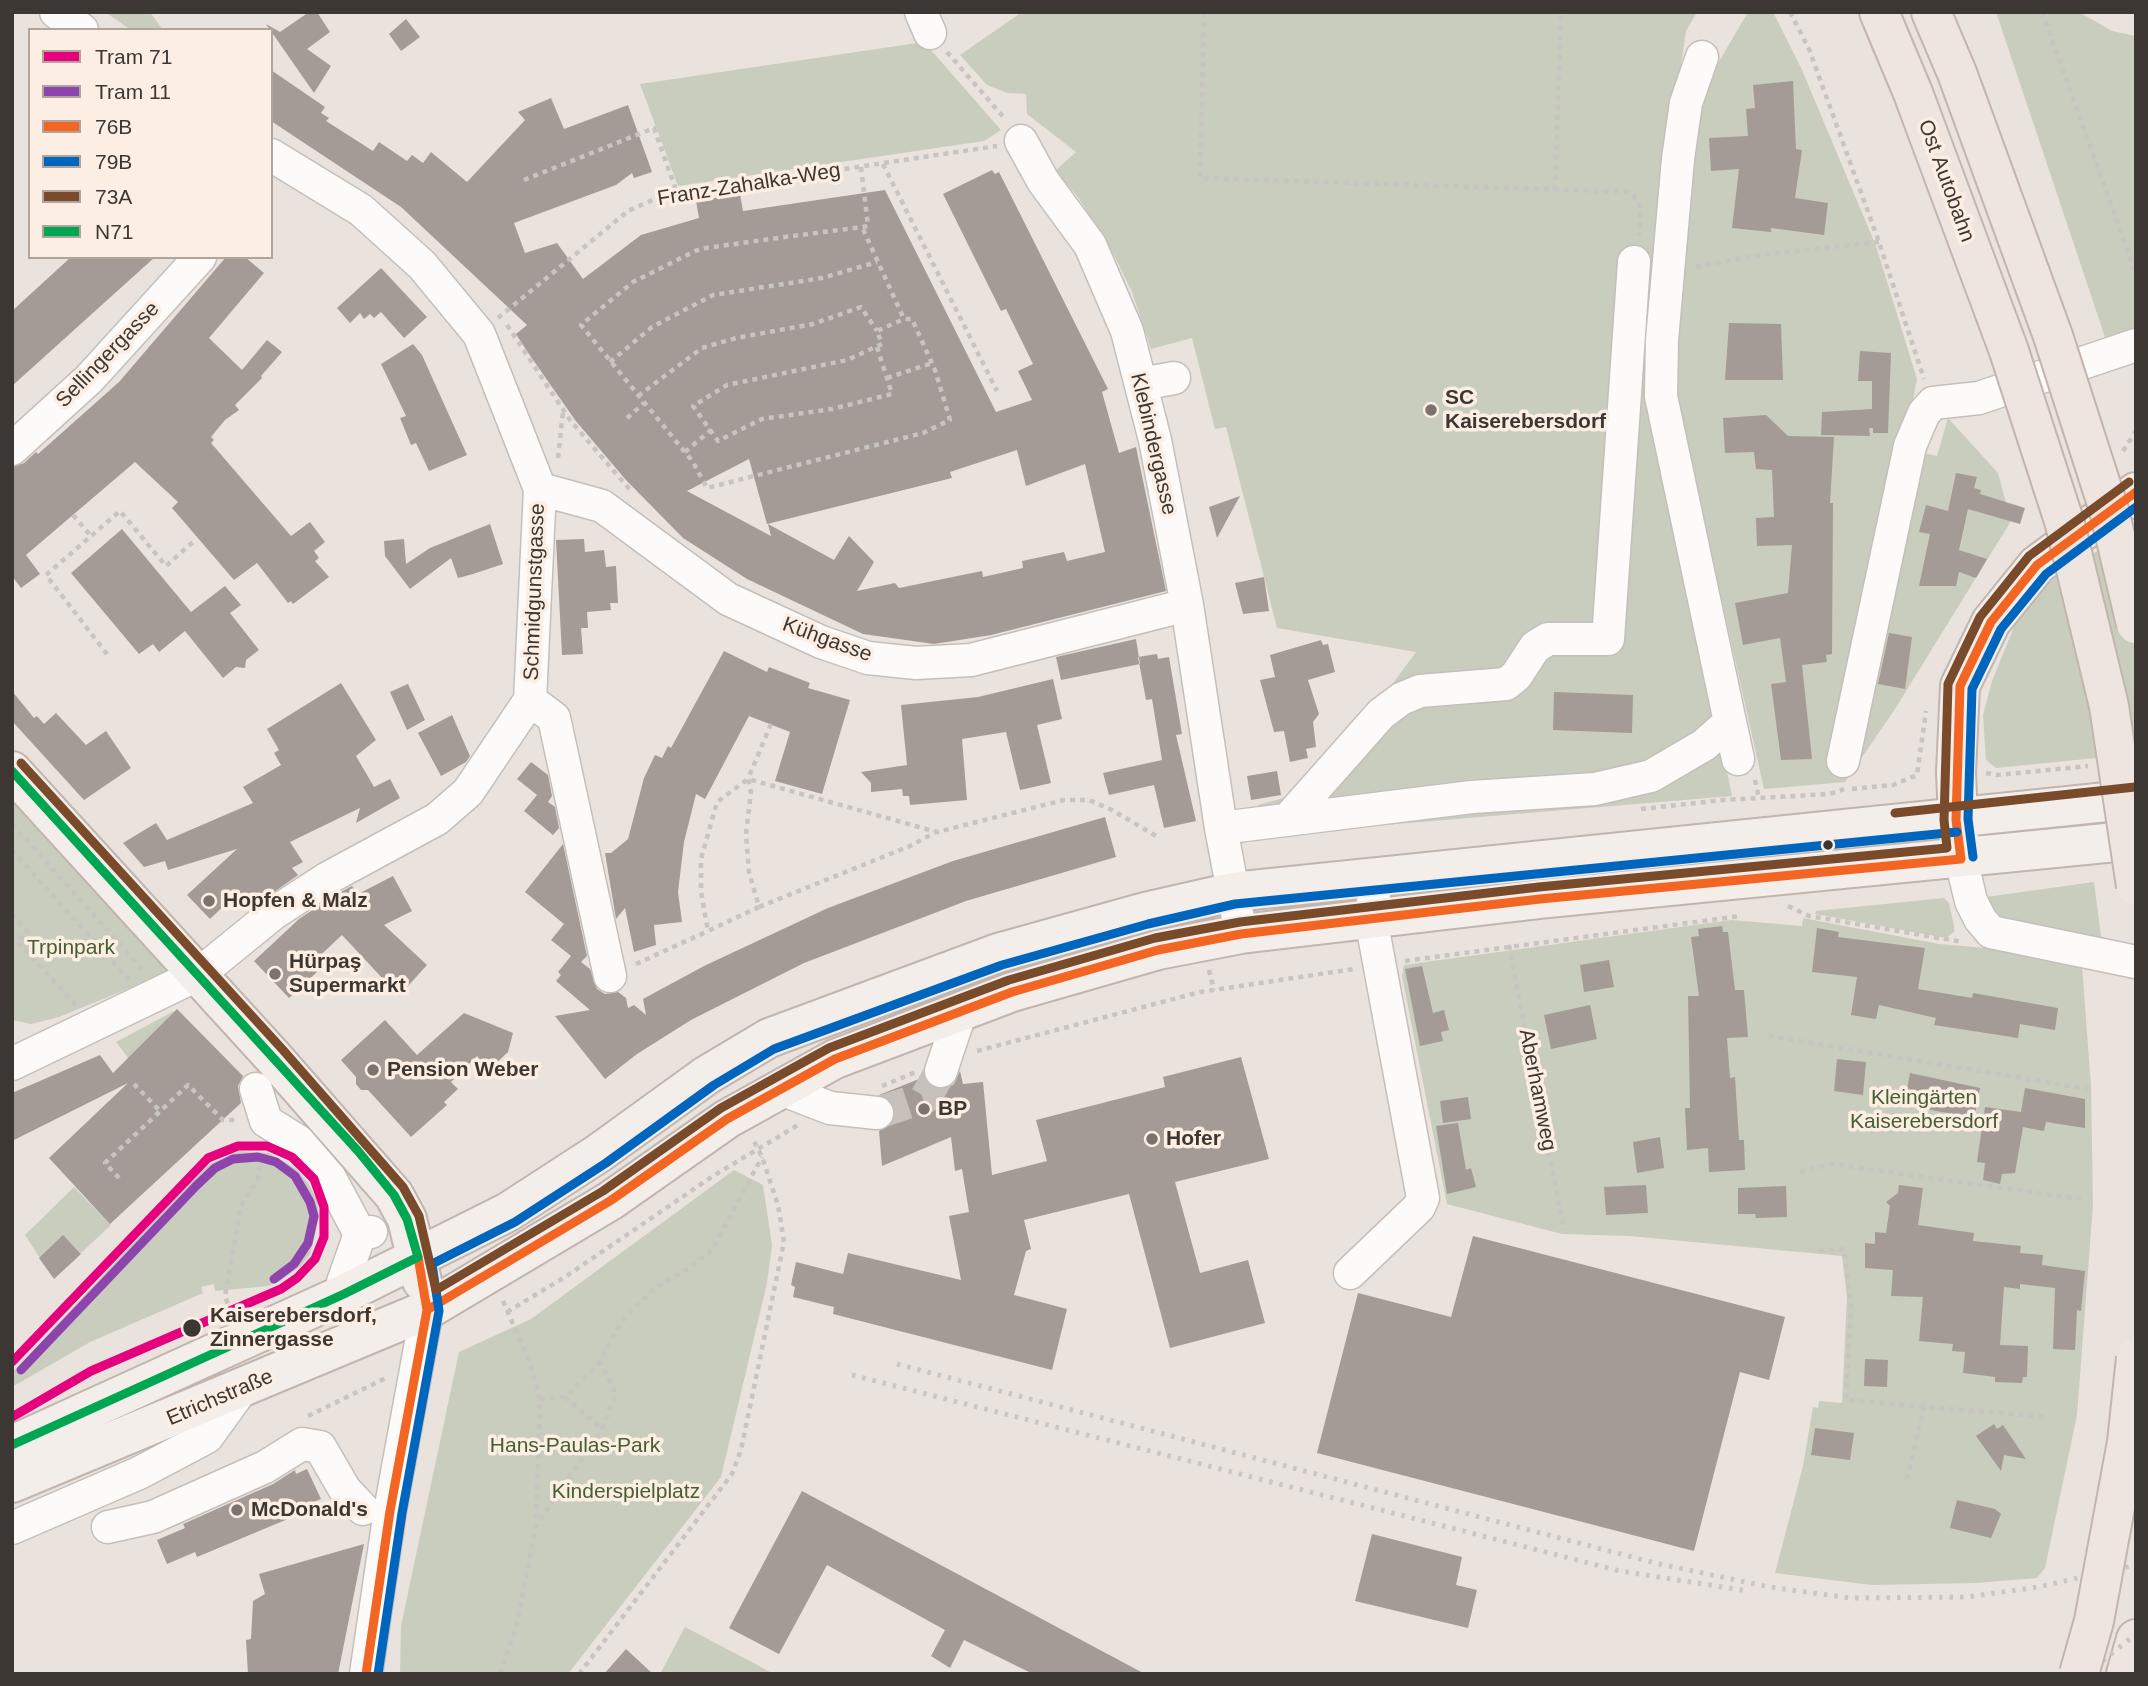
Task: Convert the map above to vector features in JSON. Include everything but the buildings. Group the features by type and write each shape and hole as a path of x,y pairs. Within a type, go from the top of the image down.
{"highway":[{"name":"Ost Autobahn","path":"1879,12 1913,93 2009,351 2065,524 2109,706 2136,886"},
{"path":"1931,12 1961,85 2053,336 2109,510 2136,624"},
{"path":"2079,1674 2094,1621 2127,1442 2136,1358"},
{"path":"2126,1674 2136,1639"}],"main road":[{"path":"1961,859 1955,820 1960,686 1991,622 2037,565 2136,492"},
{"path":"12,771 199,974 394,1195 407,1219 418,1257 427,1310"},
{"name":"Etrichstraße","path":"12,1445 344,1294 509,1212 599,1153 707,1075 769,1038 998,953 1144,912 1233,892 1955,820 2136,799"},
{"name":"Etrichstraße","path":"12,1483 241,1390 427,1310 610,1201 749,1133 781,1089 835,1059 1012,992 1158,950 1241,934 1744,879 1961,859 2068,844 2136,840"}],"street":[{"path":"56,12 79,28"},
{"path":"1702,57 1686,103 1668,272 1661,396 1738,759"},
{"name":"Klebindergasse","path":"1021,141 1043,181 1090,245 1127,331 1155,440 1187,605 1221,828 1241,934"},
{"name":"Schmidgunstgasse","path":"12,1064 94,1025 146,986 199,974 274,913 328,878 437,819 468,792 530,700 548,479 490,325 360,210 276,166"},
{"name":"Sellingergasse","path":"12,449 89,379 198,259"},
{"path":"1288,820 1381,714 1401,699 1420,691 1506,684 1516,676 1535,647 1548,639 1608,639 1634,262"},
{"path":"1843,761 1910,446 1924,413 1933,403 1979,398 2136,345"},
{"path":"1141,384 1174,378"},
{"name":"Kühgasse","path":"548,479 602,506 728,599 821,642 868,658 916,663 971,660 1187,605"},
{"path":"530,700 554,718 610,976"},
{"path":"1221,828 1472,797 1595,789 1651,776 1704,745 1730,722"},
{"path":"1961,859 1971,901 1980,919 1991,932 2136,962"},
{"path":"1350,1273 1419,1207 1423,1198 1371,919 1376,877"},
{"path":"944,1065 961,1011"},
{"path":"256,1089 267,1121 298,1141 330,1178 365,1233 343,1282"},
{"path":"781,1089 830,1108 875,1101"},
{"path":"366,1674 390,1511 427,1310"},
{"path":"12,1528 139,1473 207,1437 241,1390"},
{"path":"108,1527 153,1517 265,1467 302,1444 320,1447 345,1490 363,1509"}],"path":[{"path":"1204,12 1200,178 1628,192 1638,200 1641,209 1634,262"},
{"path":"1555,190 1560,12"},
{"path":"1790,12 1809,49 1879,242 1907,333 1933,403"},
{"path":"2042,12 2136,274"},
{"path":"926,23 1021,141"},
{"path":"524,180 654,128 677,193"},
{"name":"Franz-Zahalka-Weg","path":"490,325 628,211 677,193 883,164 1021,141"},
{"path":"883,164 997,391"},
{"path":"861,167 868,226 706,248 677,258 642,276 581,325 685,452 710,488 923,433 950,420 932,363 912,319 904,319 877,331"},
{"path":"862,226 904,319"},
{"path":"1668,272 1760,255 1879,242"},
{"path":"610,362 652,327 713,295 822,278 877,262"},
{"path":"638,396 702,348 736,338 813,324 862,307 882,344 877,347 831,365 753,378 719,389 693,406 718,441 762,419 819,411 892,394 877,347"},
{"path":"490,325 635,495"},
{"path":"887,378 932,363"},
{"path":"627,418 645,404"},
{"path":"548,479 563,410"},
{"path":"685,452 711,430"},
{"path":"107,654 46,575 120,512 166,566 194,541"},
{"path":"74,515 91,536"},
{"path":"708,931 701,892 706,835 717,802 748,779 771,724"},
{"path":"1981,763 1983,772 1997,775 2097,765"},
{"path":"748,779 937,832"},
{"path":"748,779 751,792 746,834 748,859 759,907"},
{"path":"610,976 759,907 910,846 937,832 1065,800 1089,800 1158,837"},
{"path":"12,824 146,986"},
{"path":"12,850 146,986"},
{"path":"1780,903 1809,916 1941,941 1969,942 1991,932"},
{"path":"12,914 28,932 14,943 94,1025"},
{"name":"Aberhamweg","path":"1564,1230 1509,945 1740,916"},
{"path":"875,1101 944,1065 1113,1013 1213,990 1208,966 1197,968"},
{"path":"1769,1036 2088,1089"},
{"path":"134,1084 160,1111"},
{"path":"119,1178 106,1163 188,1085 223,1120"},
{"path":"507,1312 565,1277 757,1148 830,1108"},
{"path":"579,1674 732,1474 741,1450 784,1242 778,1205 762,1157 749,1133"},
{"path":"233,1317 225,1296 241,1206 258,1179 263,1146"},
{"path":"540,1399 565,1397 600,1362 620,1323 654,1288 689,1268 712,1250 762,1157"},
{"path":"709,1170 720,1163"},
{"path":"1800,1172 1832,1164 2081,1199"},
{"path":"1819,1250 1844,1249 1851,1307 1846,1399 2046,1417"},
{"path":"494,1307 512,1295"},
{"path":"500,1674 516,1628 536,1526 540,1399 530,1363 503,1301"},
{"path":"536,1526 602,1429 615,1394 600,1362"},
{"path":"565,1397 602,1429"},
{"path":"1907,1479 1924,1406"}],"green space":[{"path":"105,12 150,12 162,28 128,28"},
{"name":"SC Kaiserebersdorf","path":"1022,12 1697,12 1686,31 1661,199 1648,393 1732,796 1264,835 1258,805 1284,798 1313,770 1388,690 1416,652 1277,628 1226,427 1215,429 1192,338 1151,349 1132,292 1115,257 1078,197 1055,171 1076,152 1027,114 1026,94 1007,93 987,85 960,55"},
{"path":"1748,12 1773,12 1802,70 1876,246 1917,379 1905,443 1919,452 1937,456 1948,418 1998,473 2011,521 1895,709 1845,782 1764,789 1675,391 1675,347 1700,94"},
{"path":"1996,12 2079,12 2112,31 2136,36 2136,337 2108,346"},
{"path":"924,42 1001,130 984,141 678,186 640,84"},
{"path":"2136,526 2136,754 1996,768 1986,760 1983,715 1992,681 2016,622 2033,597 2054,579"},
{"name":"Trpinpark","path":"12,799 169,962 164,974 59,1017 31,1024 12,1020"},
{"path":"2094,882 2102,944 1998,921 1986,897"},
{"path":"1944,898 1949,903 1954,926 1954,932 1946,938 1815,914 1816,911"},
{"name":"Kleingärten Kaiserebersdorf","path":"1803,918 1939,944 2010,950 2082,965 2091,1086 2093,1205 2077,1415 2045,1568 2037,1578 1976,1583 1872,1585 1775,1573 1803,1466 1813,1407 1818,1408 1819,1401 1842,1403 1847,1297 1842,1256 1629,1236 1562,1234 1447,1204 1402,976 1404,965 1731,920 1802,926"},
{"path":"176,1010 129,1059 116,1042"},
{"path":"239,1151 269,1153 295,1168 308,1183 317,1200 319,1218 310,1254 301,1266 279,1282 268,1286 215,1291 214,1284 201,1287 203,1293 90,1342 12,1387 12,1373 192,1180 210,1164"},
{"name":"Hans-Paulas-Park","path":"734,1170 763,1185 772,1245 767,1283 721,1477 568,1674 400,1674 401,1626 459,1352 531,1319"},
{"path":"74,1187 111,1225 81,1253 63,1236 40,1258 25,1235"},
{"path":"685,1627 763,1668 773,1674 660,1674"}],"tunnel":[{"path":"877,1113 926,1097 941,1071"}],"railway":[{"path":"897,1364 1655,1563 1769,1587 1850,1598 1967,1597 2038,1587 2136,1565"},
{"path":"852,1375 1620,1571 1748,1591"},
{"path":"2086,1674 2136,1634"}],"tram line":[{"name":"71","path":"12,1362 208,1158 238,1146 267,1146 292,1157 314,1179 324,1207 324,1237 315,1259 297,1278 281,1289 91,1371 12,1417"},
{"name":"11","path":"21,1370 196,1186 215,1168 233,1159 258,1157 276,1162 295,1176 310,1202 314,1216 308,1243 294,1264 274,1279"}],"transit line":[{"name":"73A","path":"21,763 283,1050 403,1187 419,1216 436,1290 603,1191 721,1108 829,1048 1009,980 1155,938 1240,922 1539,887 1947,848 1944,820 1948,684 1980,617 2029,556 2129,482"},
{"name":"76B","path":"1961,859 1956,820 1960,686 1991,622 2037,565 2136,492"},
{"name":"79B","path":"1973,857 1968,819 1972,689 2001,629 2046,574 2136,507"},
{"name":"N71","path":"12,771 358,1151 394,1195 407,1219 418,1257"},
{"name":"73A","path":"1895,813 2135,787"},
{"name":"79B","path":"378,1674 402,1513 439,1311 432,1264 515,1222 606,1163 714,1085 774,1049 1002,965 1148,924 1235,904 1957,832"},
{"name":"76B","path":"427,1310 610,1201 727,1119 835,1059 1012,992 1158,950 1241,934 1540,899 1961,859"},
{"name":"76B","path":"366,1674 390,1511 427,1310 418,1257"},
{"name":"N71","path":"12,1445 344,1294 418,1257"}],"place":[{"name":"SC Kaiserebersdorf","path":"1431,410"},
{"name":"Hopfen & Malz","path":"209,901"},
{"name":"Hürpaş Supermarkt","path":"275,974"},
{"name":"Pension Weber","path":"373,1070"},
{"name":"BP","path":"924,1109"},
{"name":"Hofer","path":"1152,1139"},
{"name":"Kaiserebersdorf, Zinnergasse","path":"192,1328"},
{"name":"McDonald's","path":"237,1510"}],"park label":[{"name":"Kinderspielplatz","path":"626,1492"}]}
